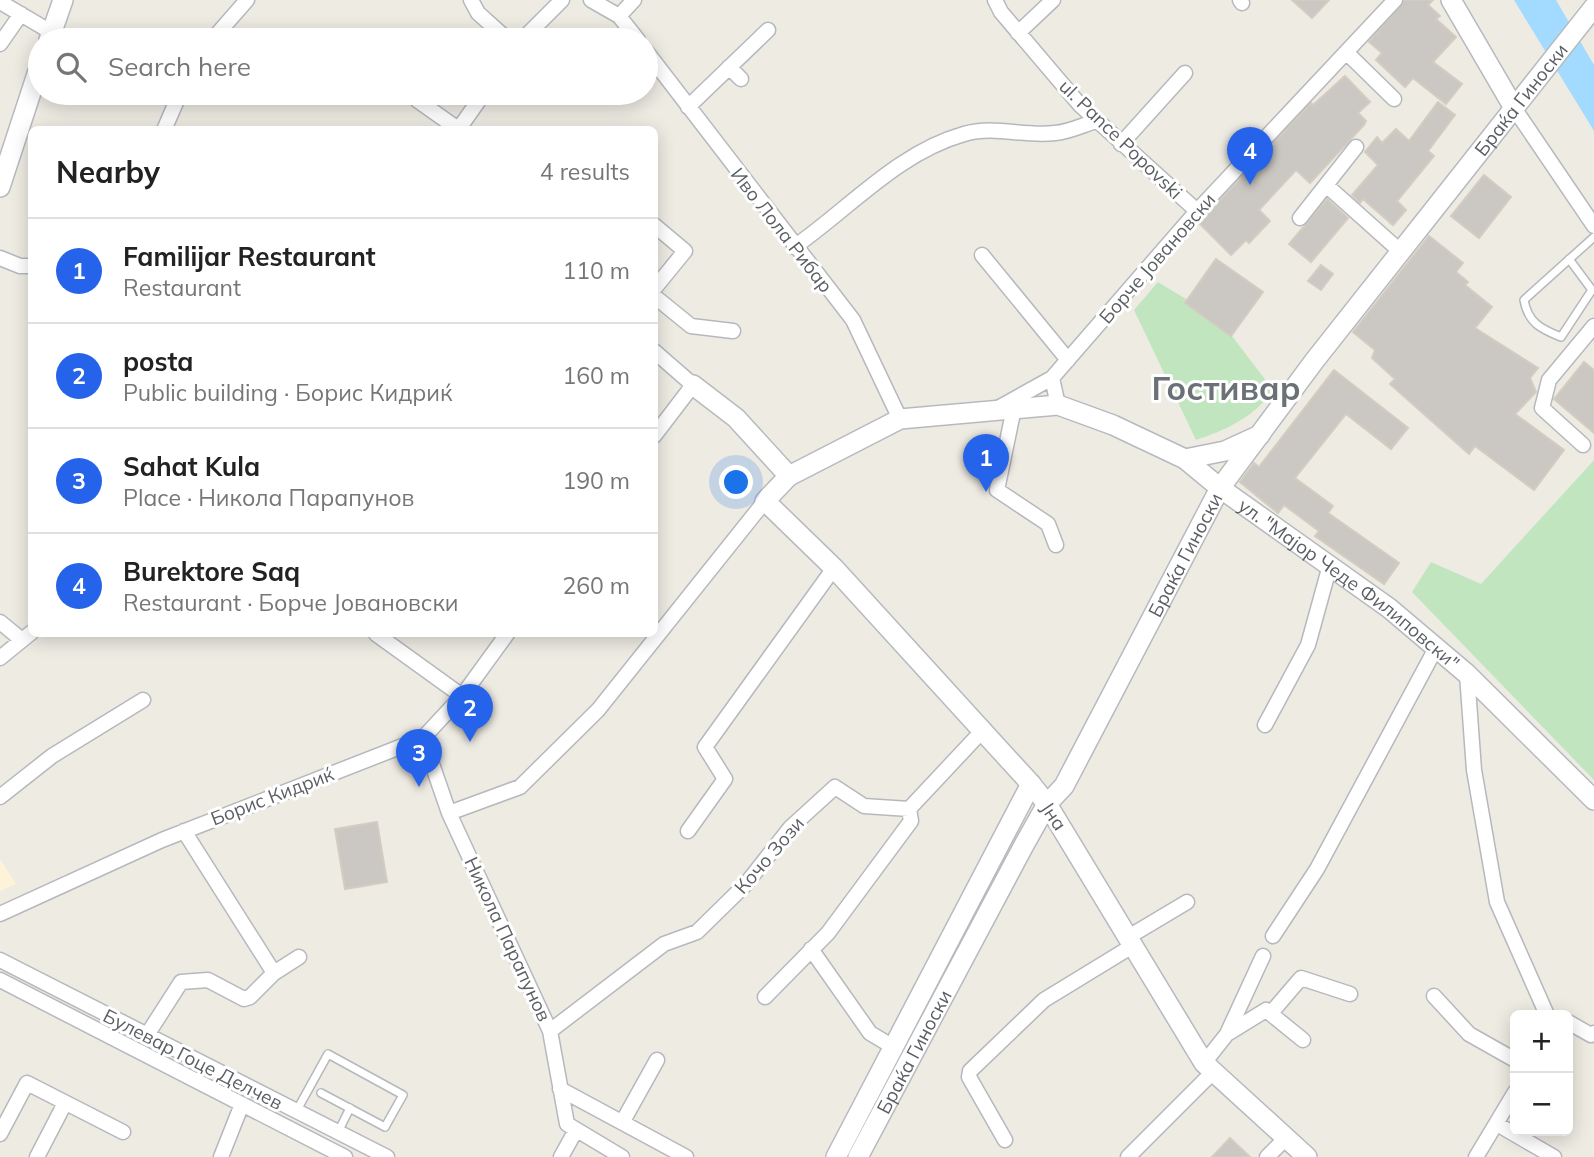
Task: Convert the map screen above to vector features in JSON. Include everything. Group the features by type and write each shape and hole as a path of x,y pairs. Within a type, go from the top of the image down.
{"street":[{"path":"53,28 63,0"},
{"path":"222,28 247,0"},
{"path":"471,0 478,13 495,28"},
{"path":"534,28 562,0"},
{"path":"591,0 620,16 629,28"},
{"path":"620,16 634,0"},
{"name":"ul. Pance Popovski","path":"995,0 1018,33 1096,121 1197,212"},
{"path":"1018,33 1053,0"},
{"name":"Борче Јовановски","path":"1004,409 1052,378 1197,212 1395,0"},
{"path":"1451,0 1514,108 1594,226"},
{"path":"0,2 39,28"},
{"name":"Браќа Гиноски","path":"858,1157 1047,804 1064,786 1220,488 1401,252 1594,8"},
{"path":"0,44 21,14"},
{"path":"688,107 768,30"},
{"path":"1347,53 1394,99"},
{"name":"Иво Лола Рибар","path":"658,67 794,247 853,320 900,419"},
{"path":"729,67 741,79"},
{"path":"1121,144 1185,73"},
{"path":"0,187 28,102"},
{"path":"166,126 175,105"},
{"path":"425,105 454,126"},
{"path":"460,126 475,105"},
{"path":"794,247 820,229 872,184 935,144 966,133 1000,129 1056,133 1096,121"},
{"path":"1300,218 1356,147"},
{"path":"1325,185 1401,252"},
{"path":"658,228 685,251 658,284"},
{"path":"982,256 1068,360"},
{"path":"0,258 20,266 28,266"},
{"path":"658,299 691,326 733,331"},
{"path":"1583,445 1542,408 1549,380 1594,326"},
{"path":"658,354 736,418 789,476"},
{"path":"1052,378 1058,405"},
{"path":"658,431 693,385"},
{"name":"ул. \"Мајор Чеде Филиповски\"","path":"765,501 789,476 900,419 1058,405 1113,425 1185,459 1220,488 1331,565 1467,674 1594,800"},
{"path":"1004,409 998,490 1048,524 1056,545"},
{"path":"1185,459 1225,451 1261,435"},
{"path":"658,635 765,501"},
{"name":"Јна","path":"765,501 834,568 984,729 1031,784 1047,804 1208,1067 1307,1157"},
{"path":"1265,725 1308,645 1331,565"},
{"path":"688,831 725,779 705,747 834,568"},
{"path":"0,622 27,636 0,658"},
{"path":"380,637 461,696"},
{"name":"Борис Кидриќ","path":"0,914 184,831 423,738 461,696 505,637"},
{"path":"449,813 520,787 598,710 656,637"},
{"path":"1273,936 1317,869 1436,648"},
{"path":"1467,674 1474,770 1497,902 1545,1010"},
{"path":"0,797 52,756 144,699"},
{"path":"765,997 828,933 911,821 909,809 984,729"},
{"name":"Никола Парапунов","path":"423,738 449,813 551,1031 566,1124 576,1130"},
{"name":"Браќа Гиноски","path":"836,1157 1031,784"},
{"name":"Кочо Зози","path":"551,1031 664,944 696,932 746,884 790,828 835,787 864,806 909,809"},
{"path":"184,831 274,973"},
{"path":"1005,1140 969,1077 970,1071 1044,1000 1187,902"},
{"path":"811,949 870,1033 895,1048"},
{"path":"1128,1157 1208,1067 1227,1034 1263,956"},
{"path":"147,1035 181,982 208,980 244,999 250,997 274,973 299,957"},
{"name":"Булевар Гоце Делчев","path":"0,960 387,1157"},
{"path":"1270,1013 1301,978 1350,994"},
{"name":"Булевар Гоце Делчев","path":"0,979 345,1157"},
{"path":"1434,996 1469,1034 1510,1057"},
{"path":"1227,1034 1266,1010 1303,1040"},
{"path":"1573,1025 1594,1033"},
{"path":"623,1121 657,1060"},
{"path":"0,1134 27,1083 123,1132"},
{"path":"560,1089 686,1157"},
{"path":"1476,1157 1510,1101"},
{"path":"37,1157 65,1103"},
{"path":"221,1157 242,1104"},
{"path":"1497,1124 1554,1157"},
{"path":"561,1157 576,1130 622,1157"},
{"path":"1267,1157 1286,1138"}],"lane":[{"path":"1569,259 1592,290 1560,337 1533,323 1526,312 1524,300 1569,259 1594,237"},
{"path":"296,1111 328,1054 403,1095 385,1127 321,1093"},
{"path":"338,1132 350,1108"}],"shaded area":[{"path":"0,859 16,884 0,891"}],"green space":[{"path":"1158,282 1219,319 1274,391 1239,422 1196,440 1134,310"},
{"path":"1594,460 1594,780 1412,592 1431,562 1481,584"}],"water":[{"path":"1514,0 1556,0 1594,65 1594,131"}],"building":[{"path":"1292,0 1329,0 1312,18"},
{"path":"1404,0 1433,0 1428,5 1440,16 1436,19 1456,37 1433,62 1462,84 1446,104 1413,78 1405,87 1376,60 1382,53 1369,42"},
{"path":"1345,76 1370,102 1358,113 1366,121 1364,125 1310,183 1296,170 1259,210 1270,221 1249,243 1246,240 1231,255 1199,223 1311,103 1313,105"},
{"path":"1438,102 1455,115 1428,151 1434,156 1397,201 1406,210 1393,225 1363,199 1360,203 1352,195 1378,165 1365,152 1377,137 1382,143 1396,129 1409,141"},
{"path":"1484,175 1511,197 1479,238 1451,216"},
{"path":"1327,199 1348,218 1311,262 1289,244"},
{"path":"1429,236 1463,263 1456,272 1468,282 1465,285 1492,307 1475,328 1538,368 1530,378 1536,392 1515,414 1564,450 1534,490 1475,446 1469,454 1390,384 1395,379 1372,358 1375,350 1353,332"},
{"path":"1216,259 1263,292 1231,336 1185,303"},
{"path":"1321,265 1333,274 1321,290 1308,281"},
{"path":"1584,362 1594,370 1594,433 1554,399"},
{"path":"1334,370 1408,428 1391,449 1346,414 1295,478 1333,506 1328,513 1399,563 1384,584 1315,536 1319,531 1284,505 1278,513 1240,482 1254,463 1259,467"},
{"path":"377,822 387,882 345,889 335,829"},
{"path":"1230,1138 1250,1157 1212,1157"}],"place":[{"name":"Burektore Saq","path":"1250,185"},
{"name":"Familijar Restaurant","path":"986,492"},
{"name":"posta","path":"470,742"},
{"name":"Sahat Kula","path":"419,787"}],"district":[{"name":"Гостивар","path":"1226,387"}]}
